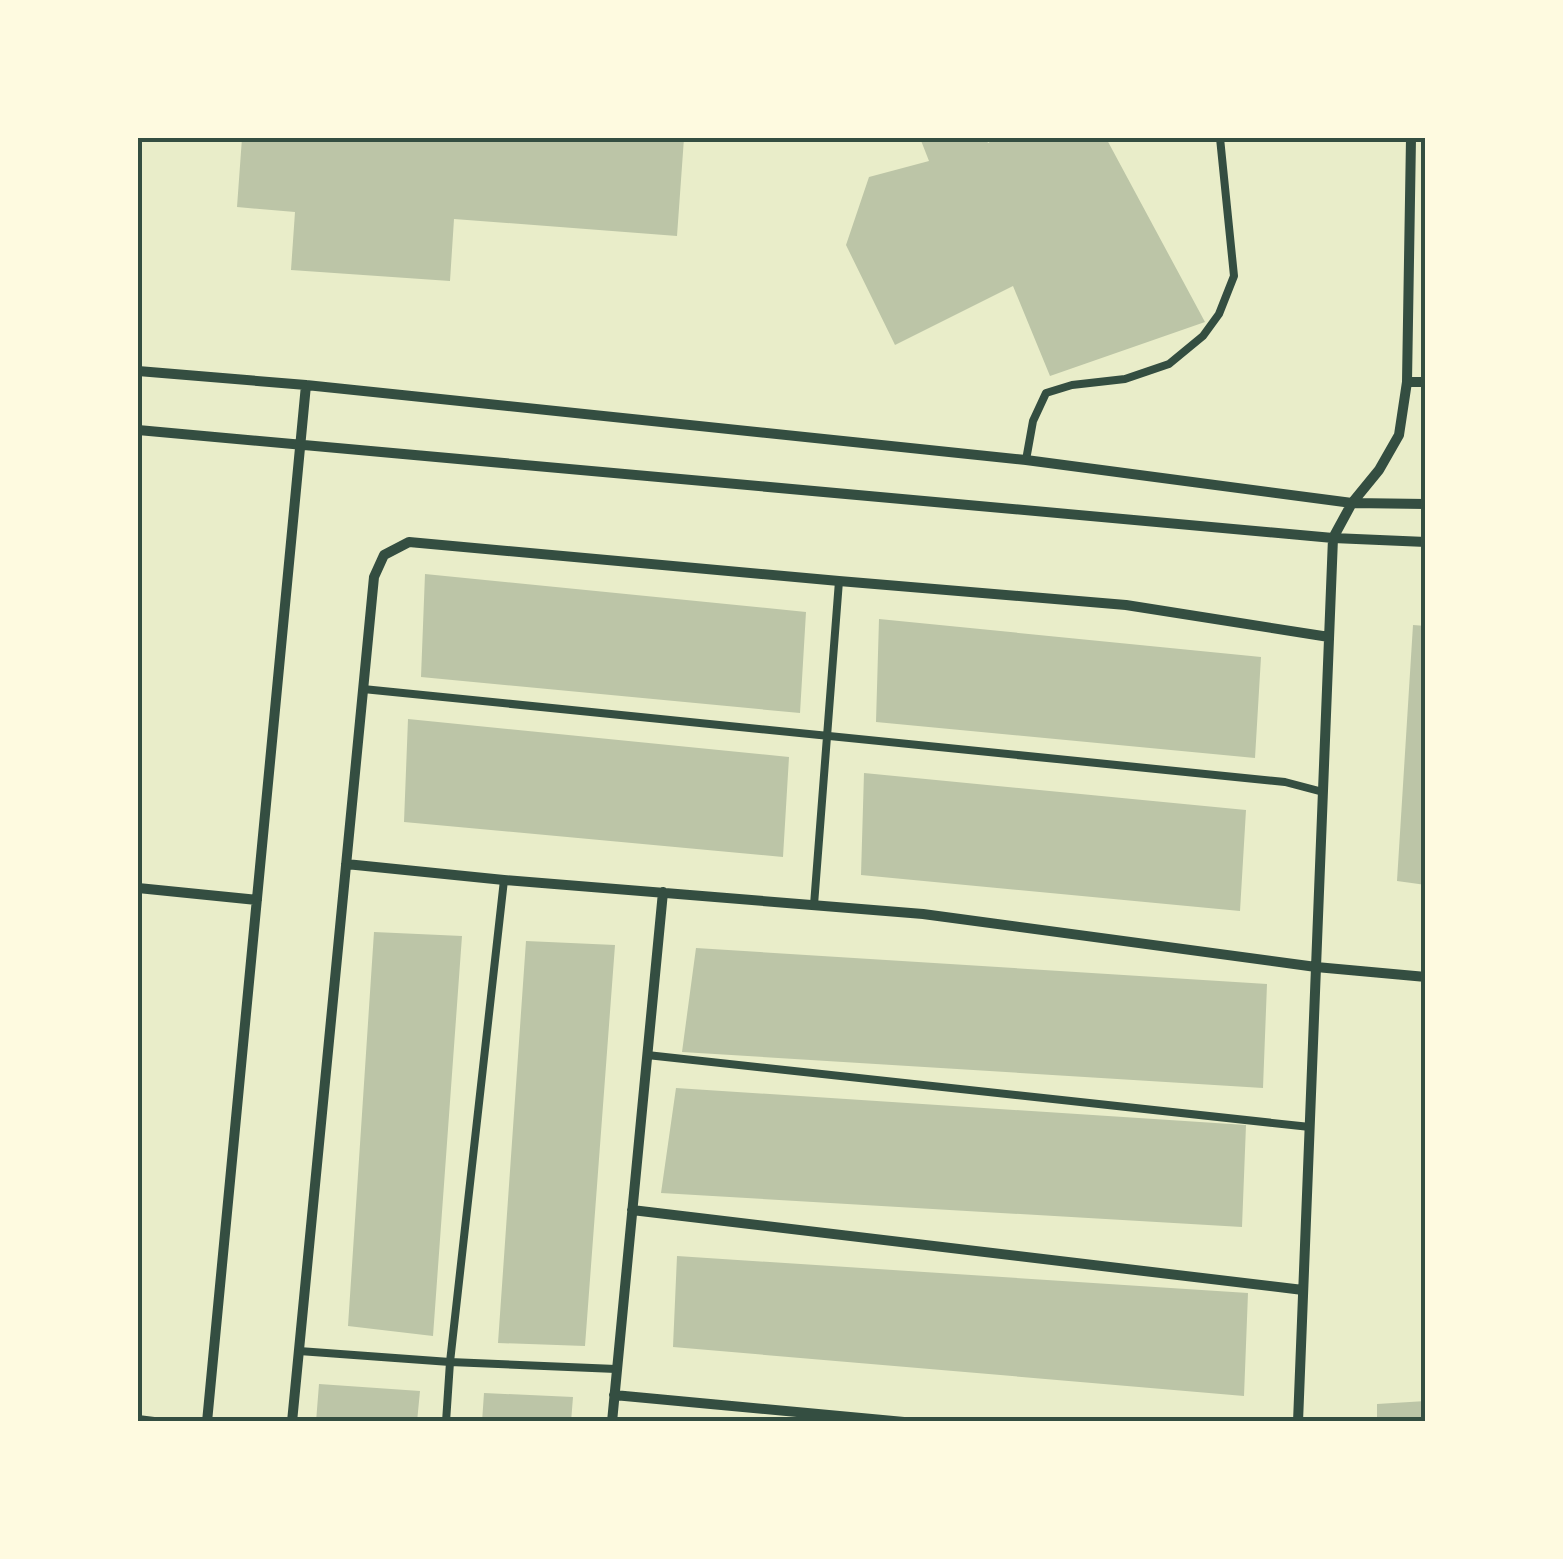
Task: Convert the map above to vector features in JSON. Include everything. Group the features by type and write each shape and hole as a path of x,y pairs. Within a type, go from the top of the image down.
{"street":[{"path":"1298,1422 1333,538 1399,435 1406,382 1411,138"},
{"path":"138,371 1026,460 1352,503 1426,504"},
{"path":"1406,382 1426,382"},
{"path":"208,1422 306,385"},
{"path":"138,430 1333,538 1426,542"},
{"path":"292,1422 374,577 384,555 409,542 1126,604 1329,637"},
{"path":"346,864 922,914 1316,967 1426,976"},
{"path":"138,888 257,900"},
{"path":"612,1422 663,892"},
{"path":"632,1210 1303,1290"},
{"path":"614,1395 904,1422"},
{"path":"138,1420 154,1422"}],"lane":[{"path":"1026,460 1033,422 1046,394 1072,386 1125,380 1169,364 1203,336 1219,314 1234,276 1220,138"},
{"path":"814,905 838,582"},
{"path":"363,689 1284,782 1323,792"},
{"path":"446,1422 504,880"},
{"path":"647,1054 1310,1126"},
{"path":"299,1351 616,1369"}],"building":[{"path":"242,138 684,138 677,236 454,219 450,281 291,270 295,212 237,207"},
{"path":"920,138 986,138 988,143 997,138 1106,138 1205,322 1050,376 1013,286 895,345 846,245 869,177 929,161"},
{"path":"425,574 806,612 800,713 421,677"},
{"path":"879,619 1261,657 1255,758 876,722"},
{"path":"1413,625 1426,626 1426,885 1397,881"},
{"path":"408,719 789,757 783,857 404,822"},
{"path":"864,773 1246,810 1240,911 861,875"},
{"path":"374,932 462,936 433,1336 348,1326"},
{"path":"526,941 615,945 585,1346 498,1343"},
{"path":"696,948 1267,984 1263,1088 682,1052"},
{"path":"676,1088 1246,1125 1242,1227 661,1193"},
{"path":"677,1256 1248,1293 1244,1396 673,1347"},
{"path":"319,1384 420,1391 417,1422 316,1422"},
{"path":"484,1393 573,1397 571,1422 482,1422"},
{"path":"1426,1401 1426,1422 1377,1422 1377,1404"}]}
